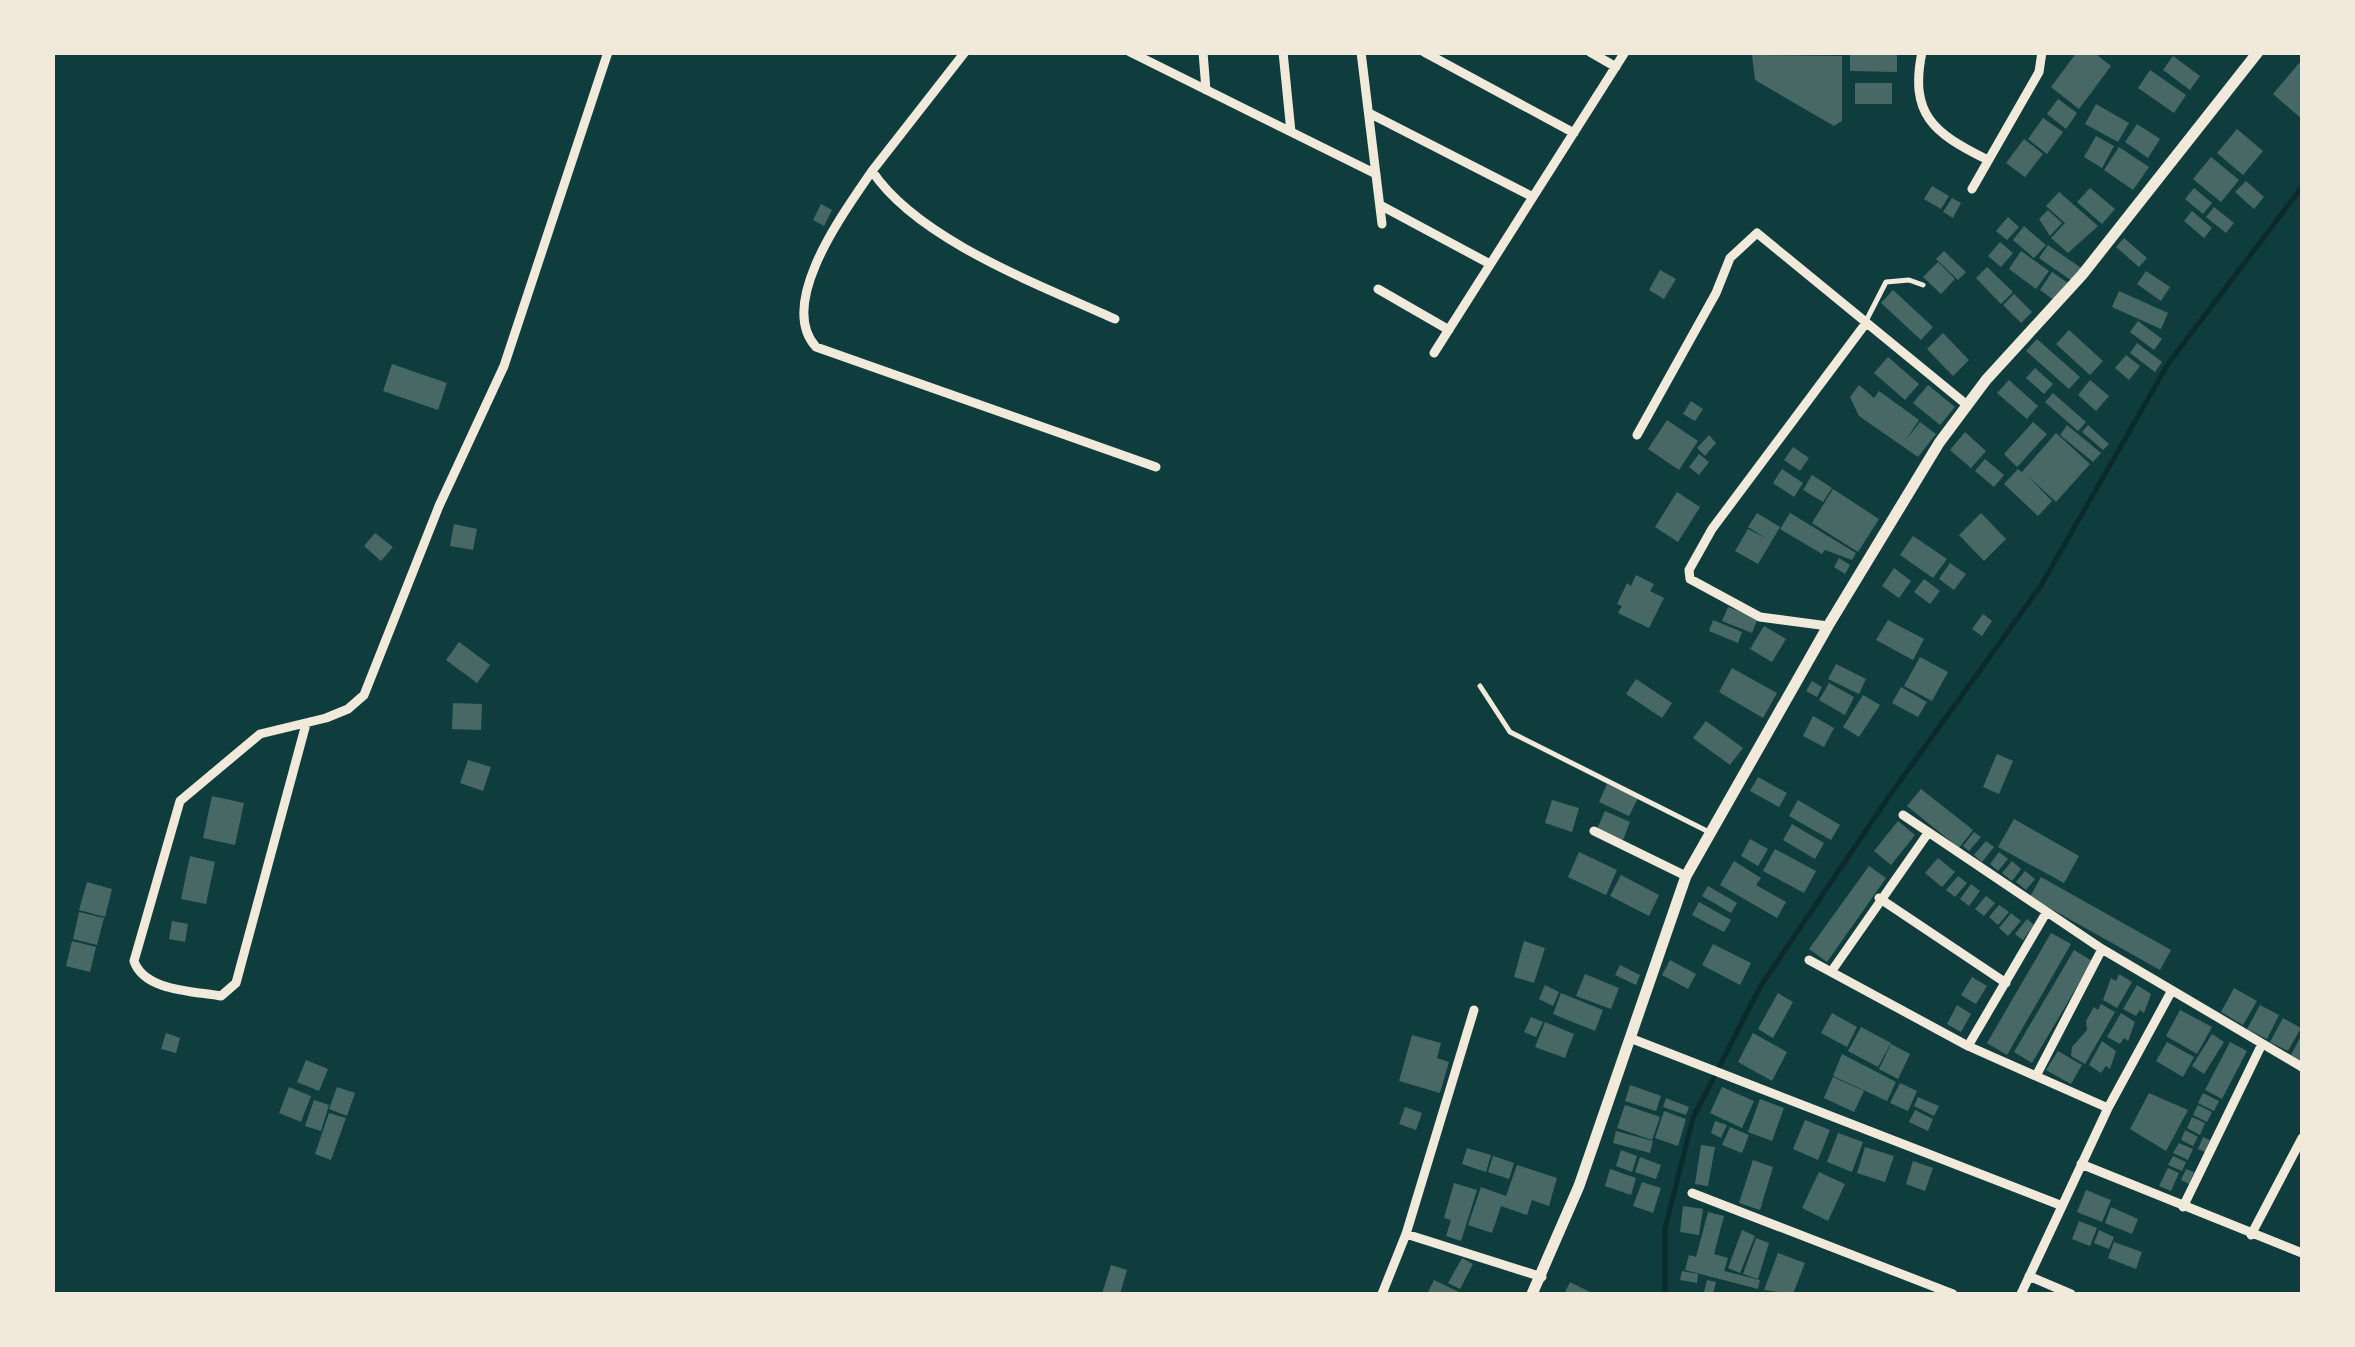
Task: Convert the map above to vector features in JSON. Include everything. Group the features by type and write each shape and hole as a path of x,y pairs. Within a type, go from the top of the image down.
{"street":[{"path":"306,724 236,983 220,996 152,982 138,974 134,961 180,801 260,734 348,709 364,695 439,506 504,366 608,52"},
{"path":"965,52 872,171 828,235 801,312 803,332 816,347 1156,467"},
{"path":"1130,52 1376,174"},
{"path":"1203,52 1206,90"},
{"path":"1283,52 1291,132"},
{"path":"1362,52 1382,224"},
{"path":"1424,52 1574,132"},
{"path":"1590,52 1616,67"},
{"path":"1434,354 1626,52"},
{"path":"1922,52 1917,92 1925,114 1952,142 1986,158"},
{"path":"1972,189 1986,158 2039,72 2042,52"},
{"path":"1532,1294 1542,1277 1686,876 1828,626 1939,442 2082,275 2258,52"},
{"path":"1369,112 1533,197"},
{"path":"872,171 902,207 1032,281 1115,319"},
{"path":"1380,205 1490,264"},
{"path":"1637,436 1716,293 1730,258 1748,237 1757,233 1967,405"},
{"path":"1378,289 1449,330"},
{"path":"1828,626 1760,617 1690,579 1689,570 1712,528 1866,323"},
{"path":"1903,815 2102,949 2302,1066"},
{"path":"1594,831 1686,876"},
{"path":"1831,972 1928,833"},
{"path":"1879,898 2006,983"},
{"path":"1968,1046 2046,913"},
{"path":"2036,1076 2102,949"},
{"path":"1809,960 1968,1046 2108,1108"},
{"path":"2021,1294 2108,1108 2171,992"},
{"path":"1382,1294 1406,1234 1474,1010"},
{"path":"1630,1038 2060,1205"},
{"path":"2183,1207 2262,1044"},
{"path":"2251,1235 2302,1138"},
{"path":"2081,1164 2302,1253"},
{"path":"1692,1194 1953,1294"},
{"path":"1406,1234 1542,1277"},
{"path":"2029,1276 2071,1294"}],"lane":[{"path":"1866,323 1886,282 1909,280 1923,285"},
{"path":"1480,686 1510,732 1712,833"}],"building":[{"path":"2077,52 2093,52 2111,66 2079,109 2051,87"},
{"path":"1850,54 1897,54 1897,72 1850,71"},
{"path":"1752,55 1842,56 1842,121 1834,126 1755,80"},
{"path":"2173,56 2200,76 2190,90 2163,70"},
{"path":"2302,64 2302,119 2273,94"},
{"path":"2150,70 2186,95 2174,113 2138,88"},
{"path":"1855,83 1892,83 1892,104 1855,104"},
{"path":"2058,99 2077,113 2066,129 2047,114"},
{"path":"2096,104 2129,123 2118,142 2085,124"},
{"path":"2043,118 2063,132 2047,154 2028,139"},
{"path":"2137,124 2160,139 2148,158 2125,142"},
{"path":"2237,129 2263,151 2243,175 2217,153"},
{"path":"2096,136 2114,146 2102,168 2084,157"},
{"path":"2024,139 2043,154 2025,177 2006,163"},
{"path":"2119,147 2149,167 2133,190 2104,170"},
{"path":"2211,157 2239,180 2221,202 2193,179"},
{"path":"2246,181 2264,197 2254,209 2235,192"},
{"path":"1932,186 1949,196 1941,209 1924,199"},
{"path":"2090,188 2115,209 2102,224 2077,202"},
{"path":"2194,188 2212,203 2203,214 2185,199"},
{"path":"2059,192 2098,226 2068,253 2051,238 2065,223 2046,206"},
{"path":"1952,198 1961,203 1953,218 1943,212"},
{"path":"821,204 832,210 824,226 813,220"},
{"path":"2214,207 2234,223 2226,233 2206,217"},
{"path":"2048,210 2062,223 2050,236 2039,219"},
{"path":"2192,211 2212,228 2204,238 2184,221"},
{"path":"2008,217 2019,227 2007,240 1996,231"},
{"path":"2024,226 2046,245 2034,258 2013,240"},
{"path":"2124,238 2147,258 2139,267 2116,247"},
{"path":"2000,242 2013,253 2001,267 1988,256"},
{"path":"2048,245 2081,268 2072,281 2039,258"},
{"path":"1944,251 1966,272 1958,280 1936,259"},
{"path":"2021,251 2049,271 2036,289 2009,269"},
{"path":"1938,262 1955,279 1941,294 1923,277"},
{"path":"1987,267 2013,292 2001,304 1976,278"},
{"path":"1660,270 1676,279 1664,299 1649,290"},
{"path":"2146,271 2170,287 2161,301 2137,284"},
{"path":"2052,272 2068,283 2055,301 2040,290"},
{"path":"1893,290 1933,327 1921,340 1881,303"},
{"path":"2119,291 2168,313 2161,329 2112,307"},
{"path":"2014,294 2032,312 2021,323 2003,305"},
{"path":"2138,321 2162,339 2154,350 2130,332"},
{"path":"2069,330 2103,361 2090,375 2056,344"},
{"path":"1943,333 1969,360 1953,376 1927,349"},
{"path":"2037,339 2080,377 2069,389 2026,351"},
{"path":"2137,343 2162,362 2155,372 2130,353"},
{"path":"2126,355 2140,366 2129,380 2115,368"},
{"path":"1888,357 1919,384 1905,400 1874,373"},
{"path":"392,364 447,383 438,410 383,391"},
{"path":"2035,368 2053,384 2044,394 2026,378"},
{"path":"2009,380 2038,406 2027,419 1997,393"},
{"path":"2090,380 2109,396 2096,411 2078,395"},
{"path":"1859,385 1874,398 1879,391 1919,420 1905,441 1920,422 1936,434 1918,457 1859,416 1850,397"},
{"path":"1928,385 1955,407 1940,425 1913,403"},
{"path":"2053,393 2086,422 2078,431 2045,402"},
{"path":"1691,401 1703,409 1695,421 1683,414"},
{"path":"1667,420 1698,441 1679,470 1648,449"},
{"path":"2033,422 2047,434 2017,467 2004,454"},
{"path":"2067,425 2101,453 2093,462 2060,435"},
{"path":"2088,425 2109,444 2103,450 2082,432"},
{"path":"1965,432 1986,451 1971,468 1950,450"},
{"path":"2056,433 2090,464 2056,502 2028,476 2052,501 2038,516 2004,484 2018,469 2022,472"},
{"path":"1709,435 1716,443 1705,456 1697,448"},
{"path":"1793,447 1809,458 1800,471 1784,460"},
{"path":"1699,454 1709,462 1699,475 1689,467"},
{"path":"1985,459 2004,475 1994,487 1975,471"},
{"path":"1782,469 1803,483 1794,497 1773,483"},
{"path":"1812,475 1832,488 1823,502 1803,490"},
{"path":"1833,489 1879,519 1858,552 1812,523"},
{"path":"1677,492 1700,507 1678,542 1655,527"},
{"path":"1757,513 1780,527 1758,564 1735,551 1748,529 1767,539 1748,527"},
{"path":"1790,513 1856,553 1852,560 1825,550 1822,554 1780,529"},
{"path":"1981,513 2006,539 1984,561 1959,535"},
{"path":"454,524 477,529 473,550 450,546"},
{"path":"375,533 393,547 381,561 364,546"},
{"path":"1913,536 1947,559 1933,578 1900,555"},
{"path":"1839,558 1850,565 1845,574 1834,567"},
{"path":"1950,563 1966,574 1954,590 1939,579"},
{"path":"1894,568 1911,581 1899,598 1882,586"},
{"path":"1636,575 1654,584 1650,591 1664,598 1649,628 1618,613 1622,606 1617,604 1627,583 1631,586"},
{"path":"1924,579 1940,591 1930,604 1914,592"},
{"path":"1728,607 1758,618 1752,633 1722,621"},
{"path":"1983,614 1992,621 1982,636 1972,629"},
{"path":"1713,620 1742,632 1738,643 1709,631"},
{"path":"1888,620 1924,639 1913,660 1876,640"},
{"path":"1764,626 1786,639 1772,662 1750,649"},
{"path":"459,642 490,665 477,683 446,660"},
{"path":"1920,657 1948,672 1932,701 1904,686"},
{"path":"1836,664 1866,679 1859,694 1828,679"},
{"path":"1732,668 1777,693 1763,718 1719,692"},
{"path":"1636,679 1672,703 1662,718 1626,694"},
{"path":"1812,681 1822,687 1817,697 1806,691"},
{"path":"1829,683 1854,697 1845,715 1819,700"},
{"path":"1901,687 1927,702 1918,717 1892,703"},
{"path":"1863,695 1880,705 1859,737 1843,727"},
{"path":"453,703 482,704 481,730 452,729"},
{"path":"1813,716 1834,728 1824,747 1803,736"},
{"path":"1706,721 1743,748 1730,765 1693,738"},
{"path":"1997,754 2013,761 1999,794 1983,787"},
{"path":"468,760 491,767 483,791 460,783"},
{"path":"1758,777 1787,793 1779,807 1750,791"},
{"path":"1607,784 1638,798 1629,816 1599,802"},
{"path":"1921,789 1973,830 1959,848 1907,806"},
{"path":"212,796 244,803 235,845 203,838"},
{"path":"1552,800 1579,808 1572,832 1545,823"},
{"path":"1798,800 1840,825 1831,840 1789,816"},
{"path":"1605,811 1630,822 1623,840 1597,829"},
{"path":"2014,819 2079,856 2064,883 1998,847"},
{"path":"1898,821 1915,835 1891,865 1874,851"},
{"path":"1792,824 1824,843 1815,859 1783,840"},
{"path":"1974,832 1981,837 1969,851 1963,846"},
{"path":"1750,839 1768,849 1758,866 1741,856"},
{"path":"1986,841 1994,847 1982,862 1974,855"},
{"path":"1775,849 1816,871 1804,893 1763,871"},
{"path":"1579,852 1617,870 1606,895 1568,877"},
{"path":"1999,852 2008,859 1998,871 1990,864"},
{"path":"190,856 215,862 206,904 181,899"},
{"path":"1938,858 1955,872 1942,887 1925,873"},
{"path":"1734,861 1761,878 1756,885 1786,902 1777,918 1720,885"},
{"path":"2012,861 2021,869 2012,881 2002,873"},
{"path":"1869,866 1886,878 1827,962 1809,949"},
{"path":"2025,871 2035,879 2026,890 2016,882"},
{"path":"1621,875 1659,895 1649,916 1610,896"},
{"path":"1958,876 1967,883 1955,897 1946,890"},
{"path":"2041,877 2171,950 2160,970 2030,897"},
{"path":"87,882 112,889 105,917 79,910"},
{"path":"1971,884 1980,891 1969,906 1960,899"},
{"path":"1708,886 1737,903 1731,913 1702,896"},
{"path":"1986,896 1995,903 1984,916 1975,909"},
{"path":"1699,902 1731,920 1724,932 1692,915"},
{"path":"1999,905 2009,912 1998,925 1989,917"},
{"path":"79,912 104,918 97,945 73,939"},
{"path":"2011,913 2021,921 2008,936 1999,928"},
{"path":"2027,919 2034,925 2023,940 2015,934"},
{"path":"172,921 188,924 185,942 169,939"},
{"path":"2051,933 2071,944 2007,1055 1987,1043"},
{"path":"72,941 96,947 90,972 66,966"},
{"path":"1524,941 1545,948 1534,983 1514,977"},
{"path":"1713,944 1751,963 1740,985 1702,965"},
{"path":"2074,950 2092,961 2032,1063 2014,1052"},
{"path":"1670,960 1696,974 1688,989 1662,975"},
{"path":"1620,965 1640,975 1636,985 1615,975"},
{"path":"1585,974 1619,988 1611,1009 1576,996"},
{"path":"2119,974 2132,982 2117,1008 2103,1000 2111,978 2116,981"},
{"path":"1972,977 1987,986 1976,1004 1961,995"},
{"path":"1545,985 1559,992 1553,1006 1539,999"},
{"path":"2137,985 2151,994 2144,1013 2140,1010 2136,1016 2123,1009"},
{"path":"2234,988 2257,1001 2243,1025 2221,1012"},
{"path":"1561,993 1603,1010 1595,1031 1553,1014"},
{"path":"1778,993 1793,1002 1773,1038 1758,1029"},
{"path":"2101,1004 2115,1012 2085,1064 2071,1056 2072,1047 2087,1030 2086,1021 2094,1007 2098,1010"},
{"path":"1957,1005 1971,1014 1961,1032 1947,1024"},
{"path":"2260,1005 2279,1015 2267,1039 2247,1029"},
{"path":"2180,1010 2212,1027 2197,1054 2166,1036"},
{"path":"1832,1013 1857,1027 1847,1047 1821,1033"},
{"path":"2121,1013 2135,1022 2128,1041 2124,1038 2120,1044 2107,1037"},
{"path":"1531,1017 1543,1022 1536,1037 1524,1032"},
{"path":"2283,1018 2301,1028 2288,1051 2270,1042"},
{"path":"1545,1022 1574,1034 1565,1058 1535,1047"},
{"path":"1861,1027 1891,1043 1878,1067 1848,1051"},
{"path":"166,1033 180,1038 176,1053 161,1049"},
{"path":"1753,1033 1787,1052 1772,1081 1738,1062"},
{"path":"2212,1034 2224,1042 2204,1074 2192,1066"},
{"path":"2302,1034 2302,1062 2291,1055"},
{"path":"1412,1035 1441,1043 1437,1058 1449,1062 1440,1093 1399,1081"},
{"path":"2102,1041 2116,1051 2110,1069 2106,1066 2101,1073 2089,1065"},
{"path":"2167,1042 2194,1057 2183,1077 2156,1061"},
{"path":"2230,1042 2247,1051 2222,1099 2205,1090"},
{"path":"1891,1044 1910,1054 1898,1079 1879,1069"},
{"path":"2058,1051 2082,1065 2071,1084 2046,1070"},
{"path":"1842,1054 1896,1082 1887,1101 1833,1076"},
{"path":"306,1060 328,1069 319,1091 297,1082"},
{"path":"1833,1077 1864,1091 1854,1112 1824,1098"},
{"path":"1900,1083 1917,1091 1908,1111 1890,1103"},
{"path":"1630,1085 1661,1096 1656,1111 1625,1101"},
{"path":"289,1087 311,1096 301,1122 279,1113"},
{"path":"337,1087 355,1093 347,1116 329,1109"},
{"path":"1722,1087 1754,1101 1742,1128 1710,1113"},
{"path":"2149,1093 2188,1110 2166,1151 2130,1129"},
{"path":"2203,1093 2219,1101 2214,1111 2198,1103"},
{"path":"1918,1097 1939,1106 1934,1116 1914,1106"},
{"path":"1666,1098 1689,1107 1686,1115 1663,1107"},
{"path":"1760,1099 1784,1108 1772,1141 1748,1132"},
{"path":"314,1100 329,1105 321,1131 305,1126"},
{"path":"1625,1105 1660,1117 1652,1140 1617,1128"},
{"path":"2198,1105 2212,1112 2207,1122 2193,1115"},
{"path":"1405,1107 1422,1113 1416,1130 1399,1124"},
{"path":"1915,1110 1933,1119 1928,1131 1909,1122"},
{"path":"1664,1111 1686,1119 1678,1146 1655,1138"},
{"path":"329,1113 346,1118 331,1160 315,1154"},
{"path":"2192,1117 2205,1123 2200,1135 2187,1128"},
{"path":"1805,1120 1830,1130 1818,1160 1793,1149"},
{"path":"1715,1121 1727,1125 1721,1138 1711,1133"},
{"path":"1730,1127 1749,1135 1742,1153 1722,1145"},
{"path":"2185,1130 2198,1137 2193,1146 2181,1140"},
{"path":"1616,1131 1653,1141 1650,1153 1613,1143"},
{"path":"1838,1133 1863,1142 1852,1172 1827,1162"},
{"path":"2203,1137 2210,1140 2205,1152 2198,1149"},
{"path":"2179,1143 2193,1149 2188,1160 2173,1153"},
{"path":"1701,1145 1715,1147 1708,1186 1695,1184"},
{"path":"1865,1147 1894,1156 1885,1182 1857,1173"},
{"path":"1467,1148 1491,1155 1486,1172 1462,1164"},
{"path":"1621,1150 1637,1156 1632,1172 1616,1166"},
{"path":"1493,1156 1514,1163 1509,1179 1488,1172"},
{"path":"2173,1156 2186,1162 2182,1171 2168,1165"},
{"path":"1640,1157 1661,1165 1656,1179 1635,1172"},
{"path":"1753,1160 1773,1167 1760,1210 1739,1203"},
{"path":"1913,1161 1933,1168 1925,1191 1906,1184"},
{"path":"1517,1165 1557,1178 1549,1206 1532,1200 1527,1215 1501,1206 1492,1233 1468,1225 1481,1187 1506,1196"},
{"path":"2168,1168 2179,1173 2171,1191 2159,1186"},
{"path":"1610,1169 1636,1178 1631,1195 1605,1186"},
{"path":"2186,1169 2194,1172 2189,1184 2181,1180"},
{"path":"1819,1172 1845,1184 1828,1221 1802,1208"},
{"path":"1642,1182 1661,1188 1653,1213 1633,1206"},
{"path":"1454,1183 1477,1190 1461,1241 1446,1236 1451,1220 1444,1218"},
{"path":"2086,1190 2111,1200 2102,1222 2077,1212"},
{"path":"1683,1206 1703,1209 1699,1235 1680,1232"},
{"path":"2111,1207 2138,1219 2132,1234 2105,1223"},
{"path":"1708,1212 1724,1216 1714,1254 1728,1258 1724,1271 1760,1280 1758,1289 1685,1270 1689,1255 1696,1257"},
{"path":"2079,1221 2097,1228 2090,1246 2072,1239"},
{"path":"1742,1230 1755,1236 1740,1273 1728,1268"},
{"path":"2099,1230 2114,1237 2109,1249 2094,1243"},
{"path":"1756,1238 1769,1243 1758,1279 1743,1274"},
{"path":"2114,1242 2142,1252 2136,1269 2108,1258"},
{"path":"1778,1253 1805,1263 1793,1294 1764,1290"},
{"path":"1462,1258 1473,1264 1460,1289 1448,1283"},
{"path":"1111,1265 1127,1270 1120,1294 1102,1294"},
{"path":"1682,1271 1698,1274 1697,1283 1680,1280"},
{"path":"1434,1280 1463,1294 1427,1294"},
{"path":"1707,1280 1716,1282 1713,1294 1704,1292"},
{"path":"1570,1282 1594,1294 1564,1294"}],"waterway":[{"path":"1665,1294 1665,1229 1693,1118 1760,987 1890,795 2040,587 2168,364 2302,187"}]}
